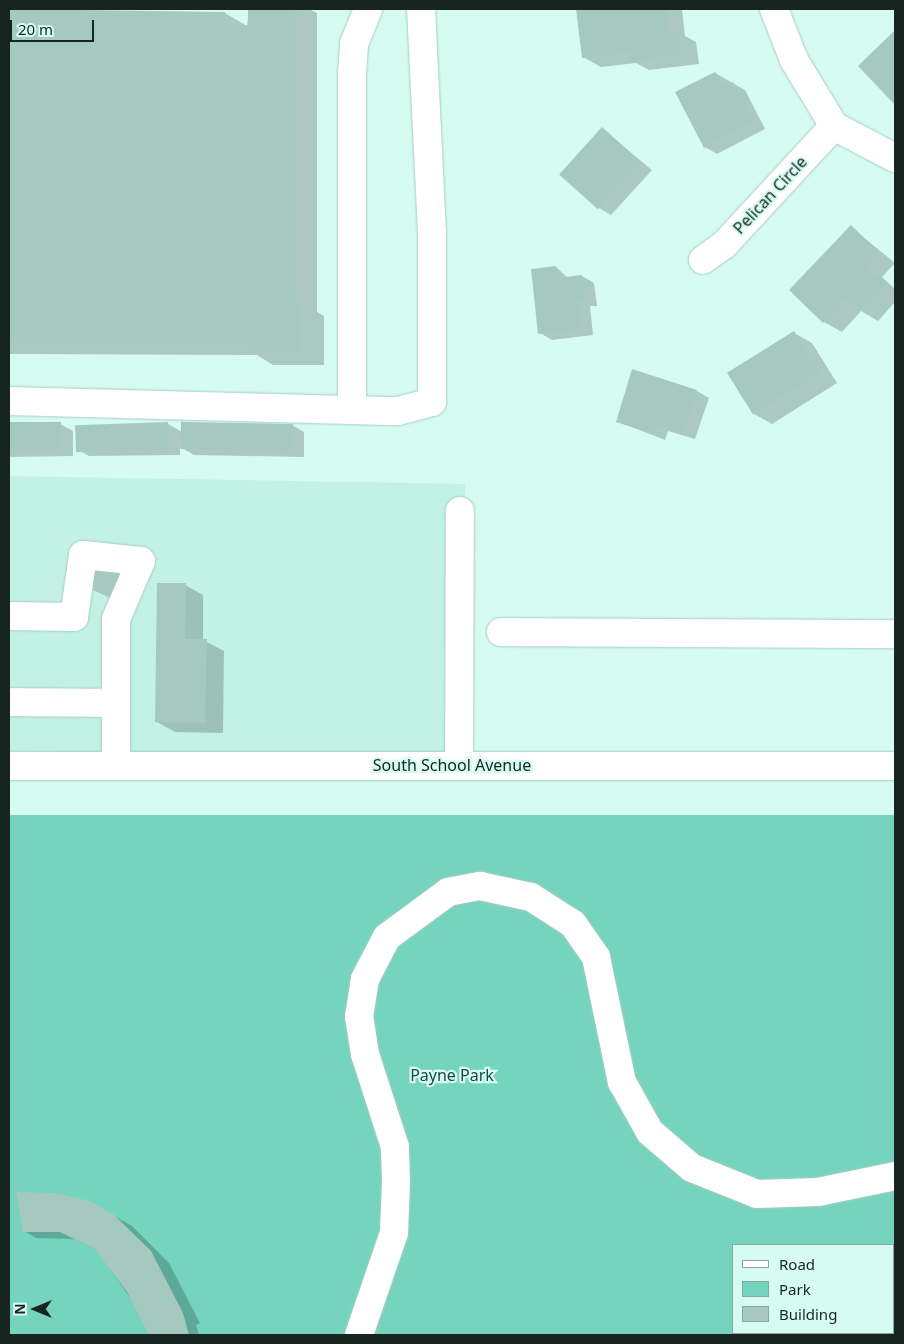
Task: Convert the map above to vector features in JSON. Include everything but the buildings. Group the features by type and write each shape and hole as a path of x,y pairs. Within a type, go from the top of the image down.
{"street":[{"path":"352,409 352,74 354,44 368,9"},
{"path":"9,401 398,411 432,402 432,233 421,9"},
{"path":"774,9 794,60 834,126 895,158"},
{"name":"Pelican Circle","path":"703,260 724,245 834,126"},
{"path":"459,764 460,511"},
{"path":"74,617 83,555 141,561 116,619 114,703 116,765"},
{"path":"9,616 116,619"},
{"path":"501,632 895,634"},
{"path":"9,702 114,703"},
{"name":"South School Avenue","path":"9,766 459,764 895,766"},
{"path":"358,1335 394,1233 396,1181 395,1147 365,1054 359,1017 365,979 387,936 448,892 480,886 532,896 573,924 596,957 622,1082 650,1132 692,1168 757,1194 818,1192 895,1176"}],"shaded area":[{"path":"9,476 465,484 460,759 9,751"}],"green space":[{"name":"Payne Park","path":"9,815 895,815 895,1335 9,1335"}]}
